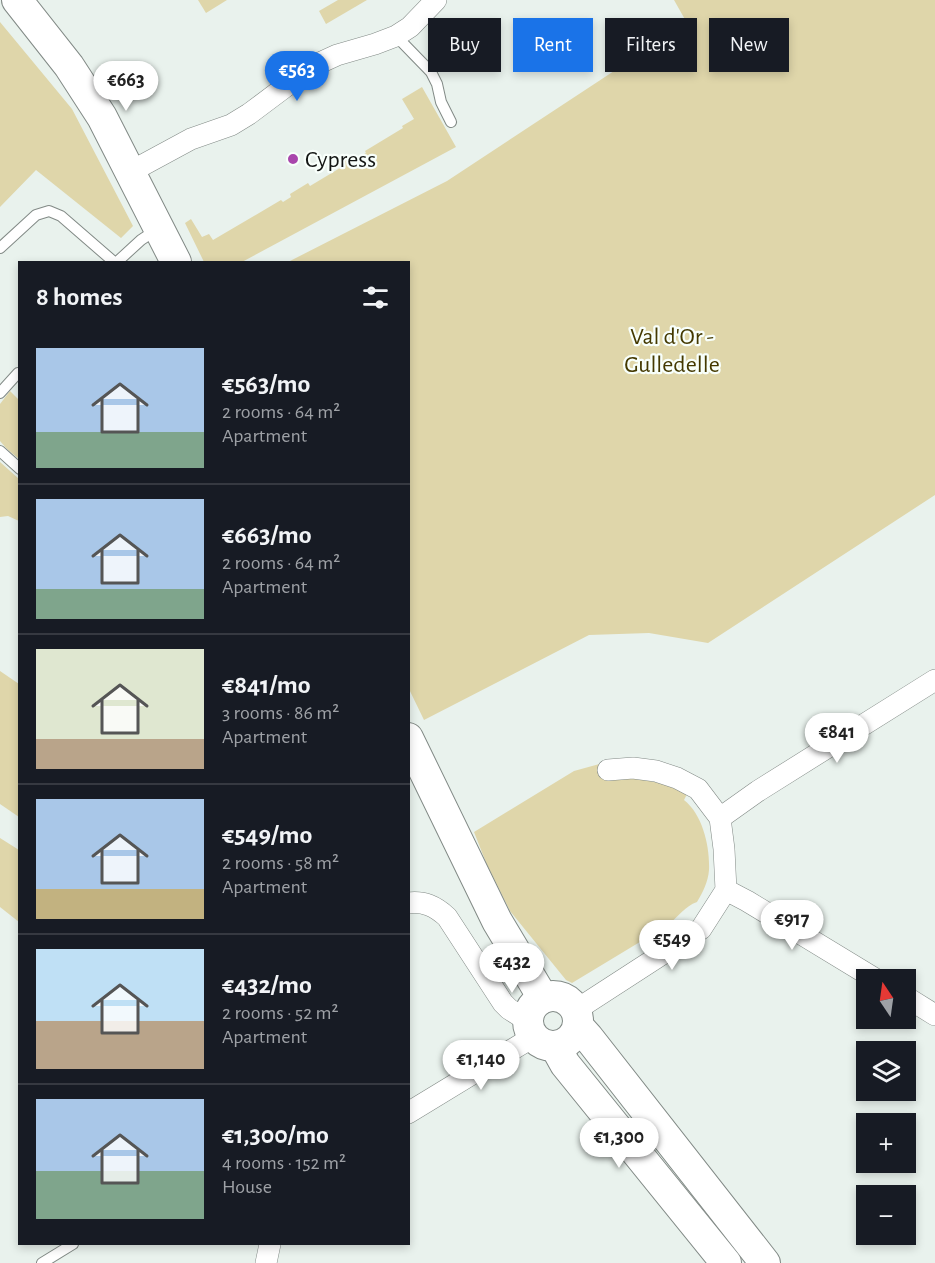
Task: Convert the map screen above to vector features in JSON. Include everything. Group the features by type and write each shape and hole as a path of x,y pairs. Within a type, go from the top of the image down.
{"street":[{"path":"17,0 69,66 102,117 176,261"},
{"path":"130,172 191,139 231,125 313,66 337,55 396,36 410,27 436,0"},
{"path":"720,818 935,680"},
{"path":"410,742 497,921 540,1025 565,1065 726,1263"},
{"path":"410,903 428,904 447,917 503,1003 509,1009 540,1025 563,1044 575,1033 577,1018 701,929 726,890 720,818 698,789 677,778 656,771 633,768 608,770"},
{"path":"726,890 747,900 859,969"},
{"path":"410,1112 540,1025 556,996 568,1000 588,1037 765,1263"},
{"path":"916,1003 935,1015"},
{"path":"266,1263 270,1245"}],"lane":[{"path":"396,36 431,72 437,84 441,102 451,122"},
{"path":"0,249 36,215 49,211 61,216 115,261"},
{"path":"117,261 159,228"},
{"path":"0,393 18,373"},
{"path":"0,451 18,467"},
{"path":"42,1263 71,1245"}],"green space":[{"path":"198,0 227,0 206,13"},
{"path":"338,0 367,0 326,24 319,11"},
{"name":"Val d'Or - Gulledelle","path":"674,0 935,0 935,495 708,643 649,633 589,635 424,720 410,691 410,261 290,261 447,181 613,72 697,72 697,18 684,18"},
{"path":"0,22 72,109 133,226 121,238 36,170 0,207"},
{"path":"422,87 456,147 244,261 204,261 185,223 191,219 202,237 209,234 213,240 281,200 283,202 291,197 290,194 308,183 310,186 340,168 337,162 348,155 352,161 414,119 402,99"},
{"path":"10,391 18,399 18,458 0,441 0,404"},
{"path":"0,462 18,478 18,521 8,516 0,517"},
{"path":"0,671 18,683 18,816 0,804"},
{"path":"603,763 627,778 664,784 687,794 684,800 696,814 704,832 709,861 708,874 705,887 697,902 685,909 668,925 572,983 566,980 510,911 487,865 474,832 574,771"},
{"path":"0,838 18,849 18,921 0,907"}],"place":[{"name":"Cypress","path":"293,159"}]}
